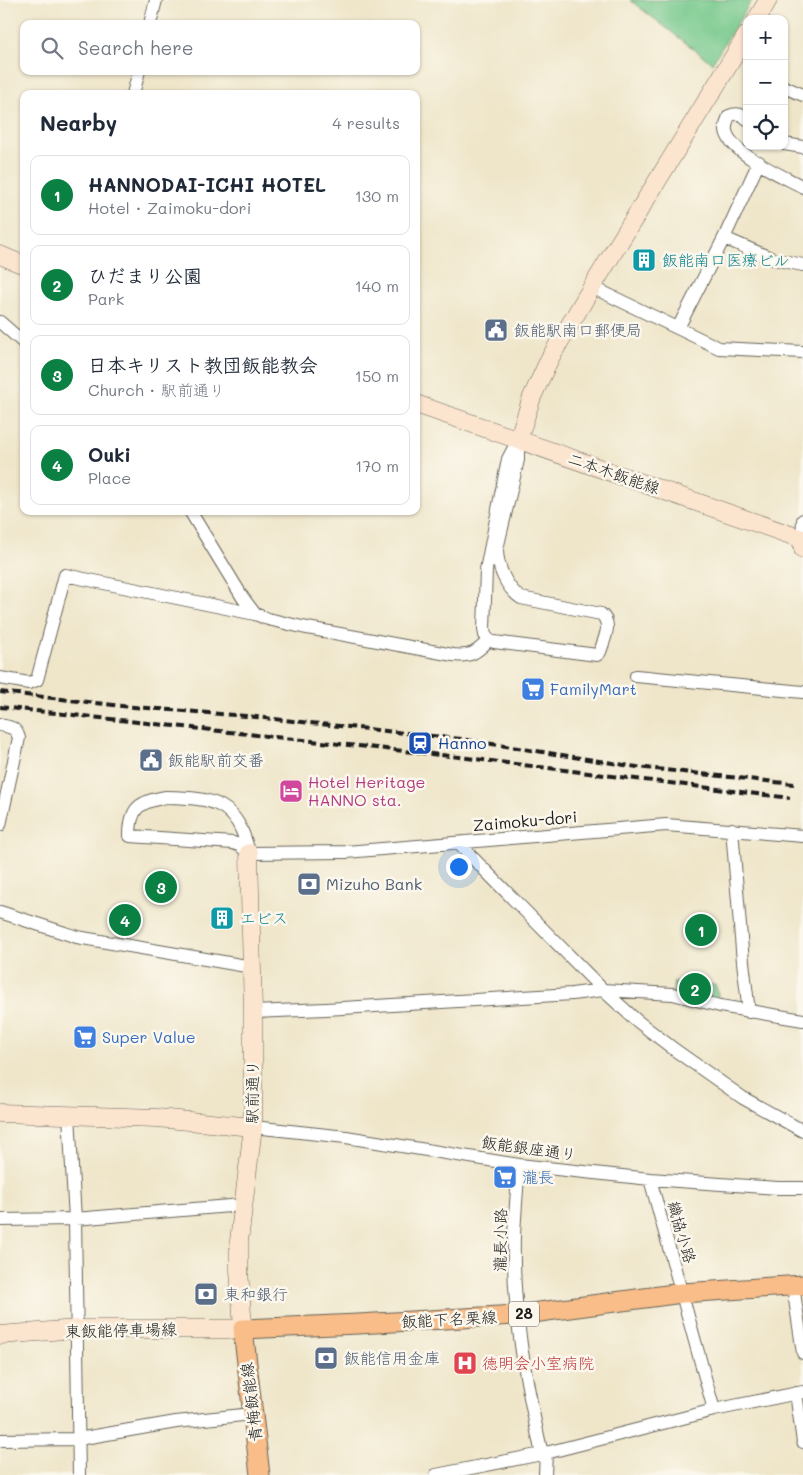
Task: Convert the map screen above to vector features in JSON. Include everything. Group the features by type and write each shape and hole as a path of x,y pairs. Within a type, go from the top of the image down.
{"main road":[{"path":"759,15 768,0"},
{"path":"518,440 532,396 550,358 743,41"},
{"path":"0,255 20,263"},
{"name":"二本木飯能線","path":"420,405 803,539"},
{"path":"803,539 803,549"},
{"name":"駅前通り","path":"243,1329 239,1241 252,1127 253,1012 249,854"},
{"path":"0,1113 157,1118 252,1127"},
{"name":"飯能下名栗線","path":"243,1329 517,1315 682,1293 798,1286"},
{"name":"東飯能停車場線","path":"0,1335 77,1329 243,1329"},
{"name":"青梅飯能線","path":"243,1329 260,1475"}],"street":[{"path":"151,20 156,0"},
{"path":"134,90 138,75"},
{"path":"788,88 803,95"},
{"path":"743,116 734,114 729,116 726,132 732,143 746,155 803,187"},
{"path":"788,145 803,146"},
{"path":"678,328 724,238 759,162"},
{"path":"724,238 773,259 803,265"},
{"path":"592,287 719,348 803,352"},
{"path":"0,323 20,340"},
{"path":"518,440 518,460 497,549 498,562 514,594 521,598 601,614 606,618 608,626 600,652 597,655 489,640 485,635 486,570 508,459 518,440"},
{"path":"192,515 243,598 255,614"},
{"path":"803,520 803,539"},
{"path":"0,678 29,683 37,680 65,575 255,614 302,627 453,655 465,656 475,653 489,640"},
{"path":"636,676 803,692"},
{"path":"0,725 14,728 19,738 0,825"},
{"path":"180,797 209,800 217,803 232,814 243,833 249,854 239,845 233,843 130,836 131,816 143,803 155,799 180,797"},
{"name":"Zaimoku-dori","path":"249,854 346,852 666,825 803,836"},
{"path":"732,829 749,1012"},
{"path":"458,844 603,990 636,1020 743,1098 803,1132"},
{"path":"0,912 77,937 252,967"},
{"path":"253,1012 572,994 603,990 673,994 749,1012 803,1020"},
{"path":"69,1115 75,1219 79,1475"},
{"name":"飯能銀座通り","path":"252,1127 346,1137 519,1165 650,1179 803,1188"},
{"name":"瀧長小路","path":"519,1165 514,1238 517,1315 526,1386 544,1453 545,1475"},
{"name":"織協小路","path":"650,1179 714,1410"},
{"path":"0,1220 75,1219 242,1205"},
{"path":"798,1286 803,1354"},
{"path":"436,1475 544,1453 714,1410 799,1393 803,1442"},
{"path":"0,1440 78,1439 176,1422 252,1414"}],"green space":[{"path":"630,0 752,0 712,63"},
{"path":"674,982 716,985 720,1006 673,994"}],"railway":[{"path":"0,692 122,706 246,716 461,739 637,767 794,784"},
{"path":"0,707 459,757 790,798"}],"place":[{"name":"飯能南口医療ビル","path":"644,260"},
{"name":"飯能駅南口郵便局","path":"496,330"},
{"name":"FamilyMart","path":"533,689"},
{"name":"Hanno","path":"420,743"},
{"name":"飯能駅前交番","path":"151,760"},
{"name":"Hotel Heritage HANNO sta.","path":"291,791"},
{"name":"Mizuho Bank","path":"309,884"},
{"name":"日本キリスト教団飯能教会","path":"161,887"},
{"name":"エビス","path":"222,918"},
{"name":"Ouki","path":"125,920"},
{"name":"HANNODAI-ICHI HOTEL","path":"701,930"},
{"name":"ひだまり公園","path":"695,989"},
{"name":"Super Value","path":"85,1037"},
{"name":"瀧長","path":"505,1177"},
{"name":"東和銀行","path":"206,1294"},
{"name":"飯能信用金庫","path":"326,1358"},
{"name":"徳明会小室病院","path":"465,1363"}]}
